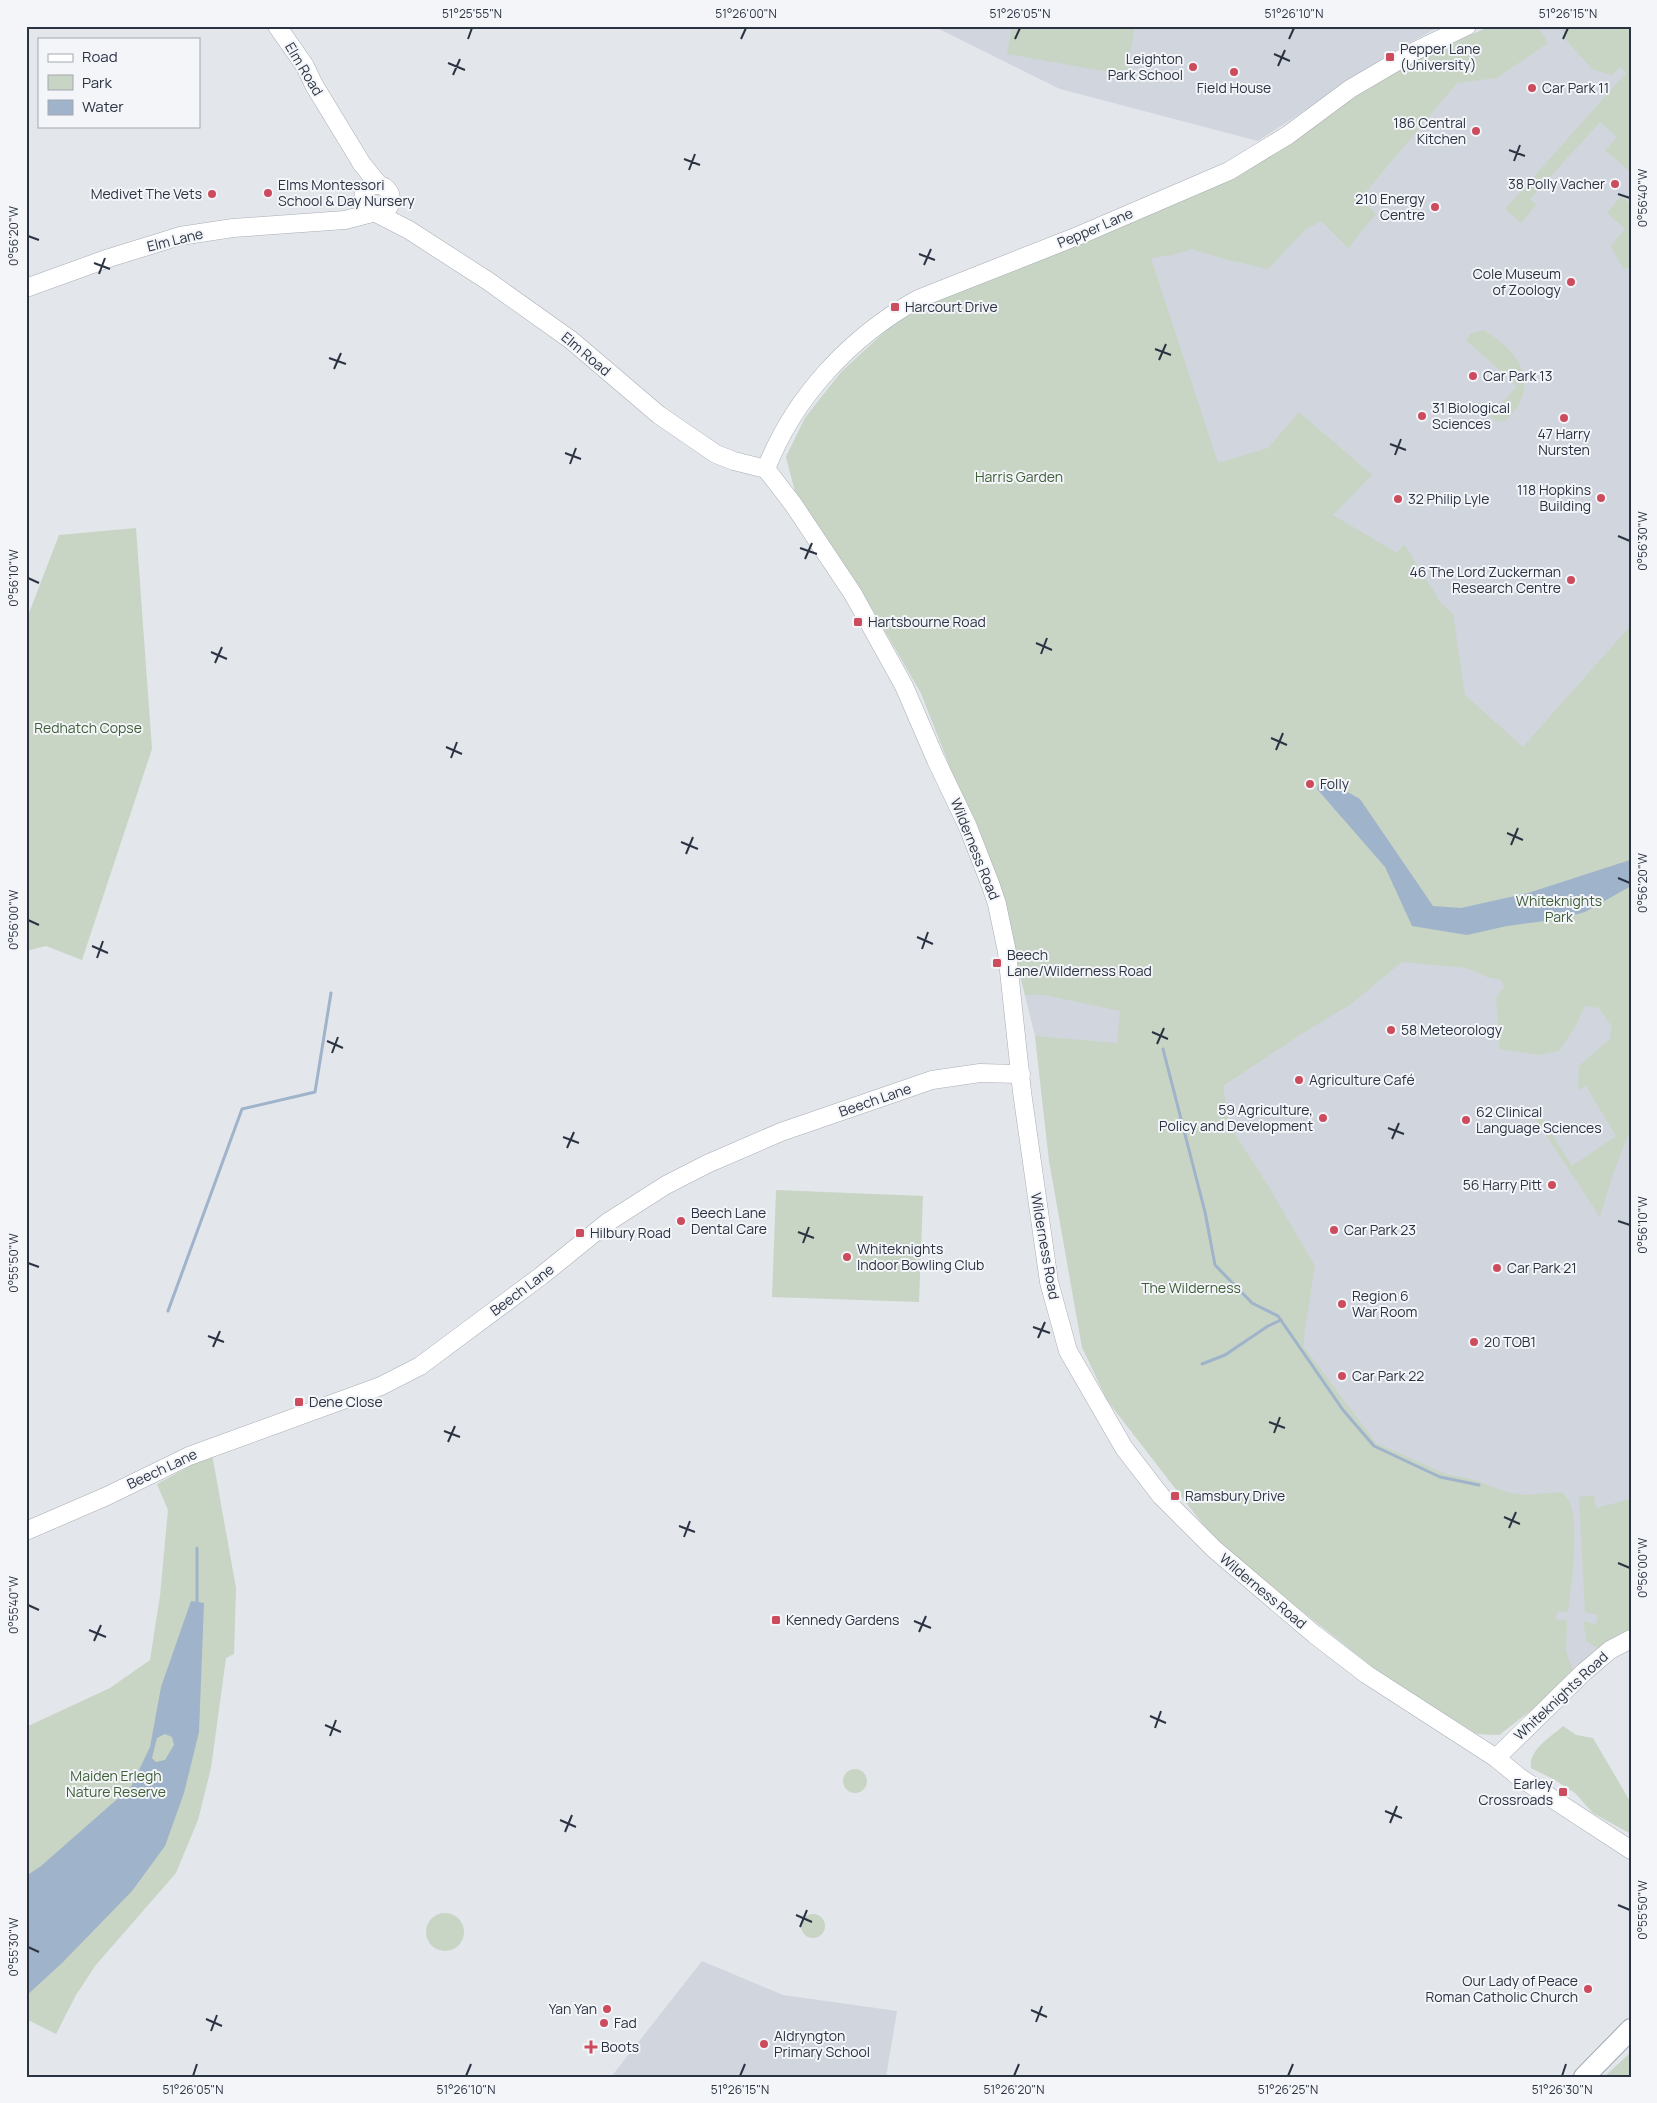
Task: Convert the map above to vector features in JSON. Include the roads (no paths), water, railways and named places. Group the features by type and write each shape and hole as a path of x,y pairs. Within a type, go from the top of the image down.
{"main road":[{"path":"1584,2077 1631,2029"}],"street":[{"name":"Elm Road","path":"277,26 305,66 314,85 362,164 374,201 409,230 488,281 571,340 658,416 716,454 734,461 766,469"},
{"name":"Pepper Lane","path":"766,469 778,439 795,410 831,366 865,336 899,310 918,300 1080,235 1229,171 1288,135 1350,89 1412,52 1467,26"},
{"name":"Elm Lane","path":"26,288 100,261 180,236 233,228 345,220 374,201"},
{"name":"Wilderness Road","path":"766,469 793,504 862,611 904,686 968,827 997,904 1007,952 1021,1074 1049,1282 1068,1351 1124,1448 1161,1496 1214,1549 1314,1634 1366,1674 1496,1758 1519,1778 1631,1850"},
{"name":"Beech Lane","path":"26,1531 188,1456 381,1386 420,1366 541,1276 608,1222 666,1185 707,1164 782,1132 932,1080 980,1073 1021,1074"},
{"name":"Whiteknights Road","path":"1496,1758 1591,1666 1610,1650 1631,1639"}],"water":[{"path":"1322,780 1328,781 1360,799 1433,906 1461,908 1528,893 1630,860 1631,886 1585,912 1560,919 1507,926 1467,935 1412,926 1385,867 1317,789"},
{"path":"191,1601 204,1603 199,1732 184,1793 165,1846 132,1891 62,1963 26,1996 26,1876 41,1866 131,1787 150,1747 161,1687","holes":["165,1734 172,1737 174,1745 165,1760 156,1762 152,1758 157,1738"]}],"waterway":[{"path":"168,1311 242,1109 315,1092 331,993"},
{"path":"1163,1049 1205,1212 1215,1265 1252,1303 1278,1316 1343,1410 1374,1446 1440,1477 1479,1485"},
{"path":"1202,1364 1225,1355 1268,1326 1281,1320"},
{"path":"197,1548 197,1602"}],"place":[{"name":"Pepper Lane (University)","path":"1390,57"},
{"name":"Leighton Park School","path":"1193,67"},
{"name":"Field House","path":"1234,72"},
{"name":"Car Park 11","path":"1532,88"},
{"name":"186 Central Kitchen","path":"1476,131"},
{"name":"38 Polly Vacher","path":"1615,184"},
{"name":"Elms Montessori School & Day Nursery","path":"268,193"},
{"name":"Medivet The Vets","path":"212,194"},
{"name":"210 Energy Centre","path":"1435,207"},
{"name":"Cole Museum of Zoology","path":"1571,282"},
{"name":"Harcourt Drive","path":"895,307"},
{"name":"Car Park 13","path":"1473,376"},
{"name":"31 Biological Sciences","path":"1422,416"},
{"name":"47 Harry Nursten","path":"1564,418"},
{"name":"118 Hopkins Building","path":"1601,498"},
{"name":"32 Philip Lyle","path":"1398,499"},
{"name":"46 The Lord Zuckerman Research Centre","path":"1571,580"},
{"name":"Hartsbourne Road","path":"858,622"},
{"name":"Folly","path":"1310,784"},
{"name":"Beech Lane/Wilderness Road","path":"997,963"},
{"name":"58 Meteorology","path":"1391,1030"},
{"name":"Agriculture Café","path":"1299,1080"},
{"name":"59 Agriculture, Policy and Development","path":"1323,1118"},
{"name":"62 Clinical Language Sciences","path":"1466,1120"},
{"name":"56 Harry Pitt","path":"1552,1185"},
{"name":"Beech Lane Dental Care","path":"681,1221"},
{"name":"Car Park 23","path":"1334,1230"},
{"name":"Hilbury Road","path":"580,1233"},
{"name":"Whiteknights Indoor Bowling Club","path":"847,1257"},
{"name":"Car Park 21","path":"1497,1268"},
{"name":"Region 6 War Room","path":"1342,1304"},
{"name":"20 TOB1","path":"1474,1342"},
{"name":"Car Park 22","path":"1342,1376"},
{"name":"Dene Close","path":"299,1402"},
{"name":"Ramsbury Drive","path":"1175,1496"},
{"name":"Kennedy Gardens","path":"776,1620"},
{"name":"Earley Crossroads","path":"1563,1792"},
{"name":"Our Lady of Peace Roman Catholic Church","path":"1588,1989"},
{"name":"Yan Yan","path":"607,2009"},
{"name":"Fad","path":"604,2023"},
{"name":"Aldryngton Primary School","path":"764,2044"},
{"name":"Boots","path":"591,2047"}],"park label":[{"name":"Harris Garden","path":"1019,477"},
{"name":"Redhatch Copse","path":"88,728"},
{"name":"Whiteknights Park","path":"1559,910"},
{"name":"The Wilderness","path":"1191,1288"},
{"name":"Maiden Erlegh Nature Reserve","path":"116,1784"}]}
